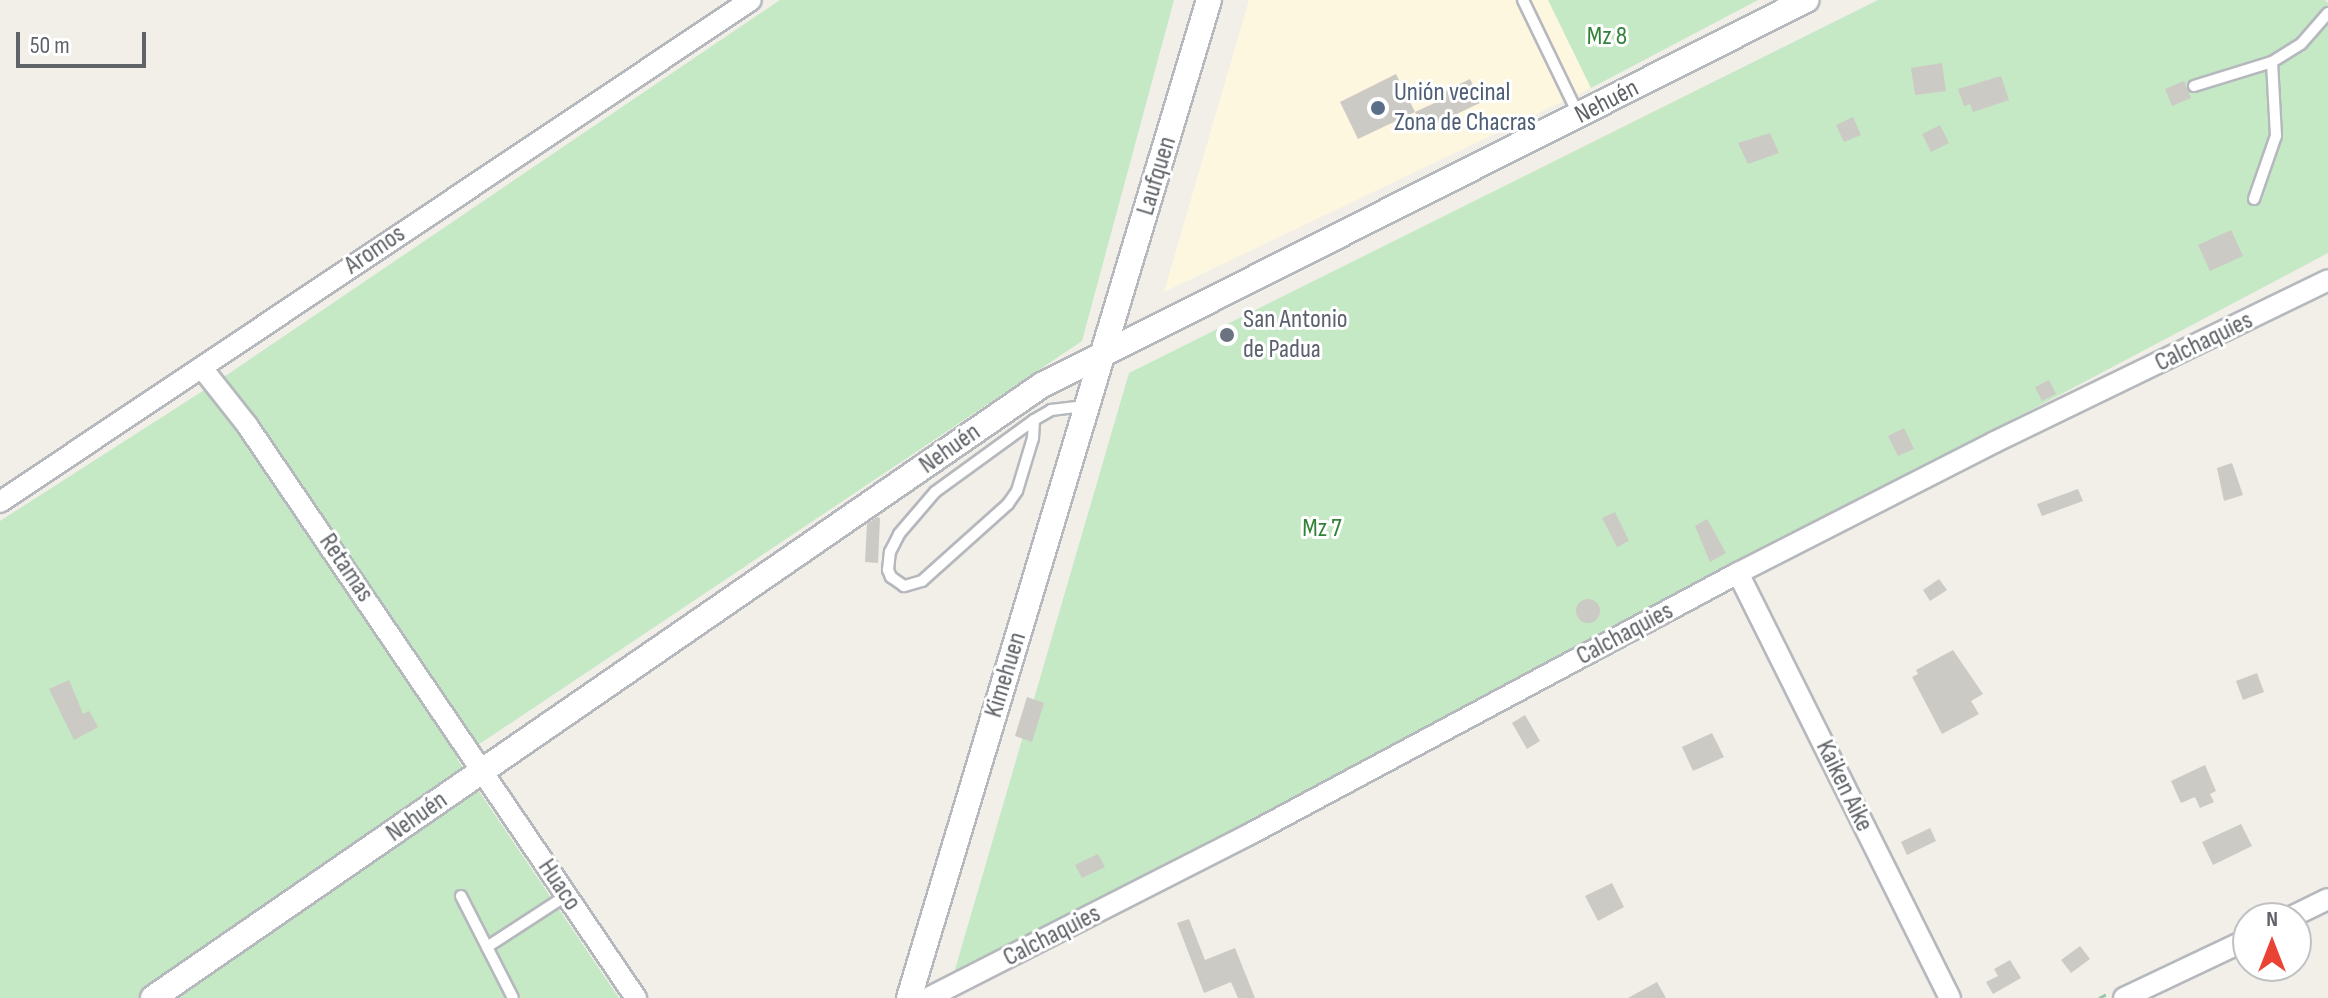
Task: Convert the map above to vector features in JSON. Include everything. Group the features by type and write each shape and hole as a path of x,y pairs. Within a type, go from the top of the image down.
{"street":[{"name":"Aromos","path":"0,502 751,0"},
{"name":"Laufquen","path":"1104,352 1209,0"},
{"name":"Nehuén","path":"153,998 1042,385 1806,0"},
{"name":"Calchaquies","path":"928,998 1250,834 1738,573 1995,442 2328,280"},
{"name":"Kimehuen","path":"909,998 1104,352"},
{"name":"Retamas","path":"202,368 247,425 485,770"},
{"name":"Kaiken Aike","path":"1738,573 1950,998"},
{"name":"Huaco","path":"485,770 636,998"},
{"path":"2124,998 2232,947"}],"lane":[{"path":"1523,0 1579,117"},
{"path":"2194,86 2272,62 2301,44 2328,13"},
{"path":"2254,199 2276,136 2272,62"},
{"path":"1034,420 1017,491 1008,504 922,581 904,586 891,577 888,570 890,552 910,518 935,492 1034,420 1051,410 1087,406"},
{"path":"487,947 567,895"},
{"path":"461,896 513,998"}],"shaded area":[{"path":"1249,0 1548,0 1591,88 1164,292"}],"green space":[{"path":"780,0 1174,0 1082,341 457,759 619,998 0,998 0,521 209,387"},
{"name":"Mz 8","path":"1548,0 1758,0 1591,88"},
{"name":"Mz 7","path":"1878,0 2325,0 2328,3 2328,253 952,980 1129,373"}],"building":[{"path":"1942,63 1946,91 1915,95 1911,68"},
{"path":"1396,74 1415,112 1358,139 1340,102"},
{"path":"2001,76 2009,100 1973,112 1970,104 1964,106 1958,89"},
{"path":"1470,79 1482,102 1423,130 1415,112 1441,100 1439,94"},
{"path":"2184,81 2191,98 2172,106 2165,89"},
{"path":"1853,117 1861,135 1844,142 1836,125"},
{"path":"1940,125 1949,143 1931,152 1922,134"},
{"path":"1770,133 1779,153 1748,164 1738,143"},
{"path":"2231,230 2243,256 2210,271 2198,245"},
{"path":"2049,380 2056,394 2042,401 2035,387"},
{"path":"1904,428 1914,449 1898,456 1888,436"},
{"path":"2232,463 2243,495 2224,501 2217,468"},
{"path":"2078,489 2083,501 2042,516 2037,504"},
{"path":"1615,512 1629,541 1617,547 1602,518"},
{"path":"880,518 878,563 865,562 867,524"},
{"path":"1707,519 1726,553 1710,562 1695,526"},
{"path":"1939,579 1947,590 1930,601 1923,590"},
{"path":"1588,599 1599,606 1600,611 1593,622 1588,623 1577,616 1576,611 1583,600"},
{"path":"1953,650 1983,694 1971,701 1979,714 1942,734 1912,677 1918,674 1916,670"},
{"path":"2257,673 2264,692 2243,700 2236,681"},
{"path":"69,680 83,714 89,711 98,727 74,740 49,689"},
{"path":"1027,697 1044,703 1032,742 1015,736"},
{"path":"1525,715 1540,741 1527,749 1512,723"},
{"path":"1712,733 1724,757 1693,771 1682,747"},
{"path":"2205,765 2216,791 2210,794 2214,802 2200,808 2195,797 2181,803 2171,781"},
{"path":"2241,824 2252,846 2213,865 2202,842"},
{"path":"1930,828 1936,841 1907,855 1901,842"},
{"path":"1098,854 1105,867 1082,878 1075,865"},
{"path":"1612,883 1624,907 1598,921 1585,896"},
{"path":"1189,919 1205,960 1235,948 1255,998 1238,998 1231,982 1204,993 1177,923"},
{"path":"2080,946 2090,959 2071,973 2061,960"},
{"path":"2010,960 2021,978 1993,994 1986,982 1998,976 1994,969"},
{"path":"1657,982 1666,998 1628,998"}],"place":[{"name":"Unión vecinal Zona de Chacras","path":"1378,108"},
{"name":"San Antonio de Padua","path":"1227,335"}]}
